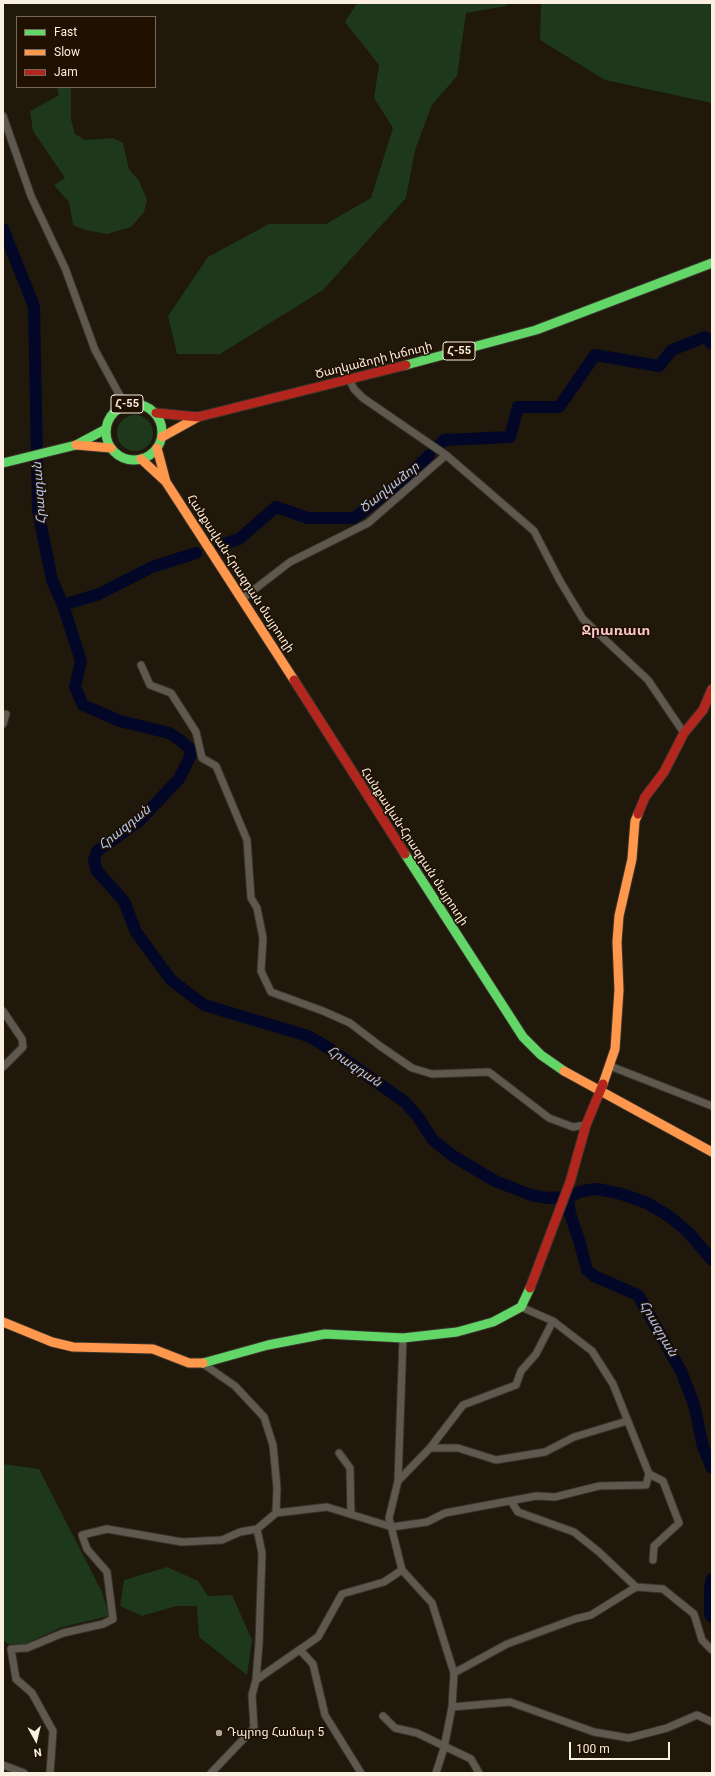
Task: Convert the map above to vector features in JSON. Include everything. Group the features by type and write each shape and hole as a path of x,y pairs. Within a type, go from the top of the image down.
{"main road":[{"name":"Ծաղկաձորի խճուղի","path":"162,437 198,417 441,356 536,330 712,263"},
{"name":"Հ-55","path":"141,459 131,460 122,457 111,448 106,436 106,429 110,417 114,412 125,405 141,404 156,413 160,420 162,437"},
{"name":"Ծաղկաձորի խճուղի","path":"156,413 198,417"},
{"name":"Հ-55","path":"3,464 76,445 106,429"},
{"path":"141,459 147,457 157,448 162,437"},
{"name":"Հ-55","path":"76,445 111,448"},
{"name":"Հանքավան-Հրազդան մայրուղի","path":"157,448 166,482"},
{"name":"Հանքավան-Հրազդան մայրուղի","path":"141,459 166,482 523,1037 541,1054 568,1074 600,1093 712,1152"},
{"path":"3,1322 52,1342 73,1347 153,1349 188,1363 202,1363 268,1345 325,1334 403,1338 457,1332 493,1322 521,1307 535,1278 570,1182 586,1125 600,1093 615,1049 619,990 616,942 619,916 632,859 635,821 645,797 664,772 684,734 703,710 712,689"}],"street":[{"path":"3,116 31,196 65,268 95,350 125,405"},
{"path":"349,379 354,390 363,398 446,456 534,531 560,581 583,619 648,680 684,734"},
{"path":"242,600 290,562 368,523 446,456"},
{"path":"142,665 150,685 170,693 196,732 202,758 216,766 247,840 251,898 257,908 263,938 261,971 271,992 323,1011 350,1023 412,1068 432,1074 489,1072 549,1118 573,1127 586,1125"},
{"path":"3,724 6,714"},
{"path":"3,1011 22,1039 23,1048 3,1067"},
{"path":"610,1066 712,1106"},
{"path":"50,1773 52,1731 32,1693 16,1679 11,1649 27,1648 63,1633 103,1624 113,1619 107,1572 87,1548 82,1535 107,1529 182,1542 222,1540 240,1532 257,1528 276,1513 327,1507 392,1527 427,1522 445,1513 536,1496 555,1497 599,1486 646,1485 649,1474 613,1384 592,1351 553,1321 521,1307"},
{"path":"398,1481 430,1448 463,1405 516,1385 521,1371 536,1354 553,1321"},
{"path":"403,1338 398,1481 389,1518 402,1570 432,1603 454,1673 452,1707 444,1748 436,1773"},
{"path":"202,1363 235,1386 264,1417 274,1445 277,1488 276,1513"},
{"path":"430,1448 458,1448 496,1460 545,1452 574,1437 627,1421"},
{"path":"339,1453 350,1468 351,1514"},
{"path":"649,1474 663,1481 679,1523 654,1546 653,1560"},
{"path":"511,1501 518,1512 574,1532 599,1552 636,1587"},
{"path":"211,1773 254,1728 252,1695 256,1680 262,1553 257,1528"},
{"path":"256,1680 318,1637 342,1594 384,1582 402,1570"},
{"path":"454,1673 507,1644 575,1619 591,1615 636,1587 663,1589 694,1614 702,1640 712,1650"},
{"path":"300,1650 313,1664 325,1715 361,1773"},
{"path":"452,1707 510,1702 594,1732 629,1738 667,1728 697,1715 712,1722"},
{"path":"384,1716 396,1728 417,1733 444,1748 471,1759 479,1773"},
{"path":"3,1765 24,1773"}],"green space":[{"path":"357,3 508,3 506,6 466,13 457,76 432,105 415,150 406,198 323,290 220,354 177,354 168,316 208,257 269,224 326,224 371,198 393,128 374,98 379,65 345,22"},
{"path":"541,3 712,3 712,103 605,80 540,40"},
{"path":"57,88 71,88 71,120 75,134 85,140 113,138 123,143 129,169 139,181 147,200 144,212 131,227 107,234 85,230 73,225 69,202 54,185 65,178 33,131 30,111 59,95"},
{"path":"135,415 145,418 150,423 153,433 150,443 145,448 135,451 125,448 120,443 117,433 120,423 125,418"},
{"path":"3,1464 39,1469 102,1592 109,1616 62,1627 21,1646 8,1644 3,1640"},
{"path":"167,1567 198,1581 208,1596 232,1595 252,1640 247,1675 199,1637 197,1606 176,1606 142,1616 120,1606 124,1580"}],"waterway":[{"name":"Հրազդան","path":"3,229 34,306 38,511 52,580 63,605 81,661 75,687 83,705 120,721 169,733 190,749 190,757 179,779 139,821 97,851 94,861 97,871 124,901 136,932 171,980 204,1005 308,1036 327,1047 405,1102 418,1117 433,1140 453,1156 495,1181 531,1195 548,1198 568,1197 582,1191 597,1189 622,1194 647,1203 669,1216 688,1232 712,1260"},
{"name":"Ծաղկաձոր","path":"439,445 444,440 510,437 518,407 559,407 595,355 659,366 672,350 705,337 712,344"},
{"name":"Ծաղկաձոր","path":"221,545 239,539 276,507 308,518 354,518 407,477 429,455"},
{"name":"Ծաղկաձոր","path":"63,605 99,594 152,567 196,553"},
{"name":"Հրազդան","path":"568,1197 570,1214 587,1270 594,1276 638,1295 681,1371 694,1404 703,1447 712,1468"},
{"name":"Հրազդան","path":"712,1579 710,1587 710,1614 712,1617"}],"traffic: fast":[{"path":"406,365 536,330 712,263"},
{"path":"128,404 140,404 150,408 158,416 162,426 162,432 162,438 158,448 150,456 140,460 128,460 118,456 110,448 106,438 106,426 110,416 118,408 128,404"},
{"path":"3,463 76,445 106,429"},
{"path":"405,854 523,1037 541,1055 564,1071"},
{"path":"203,1363 268,1345 325,1334 403,1338 457,1332 493,1322 521,1307 530,1288"}],"traffic: slow":[{"path":"162,437 198,417"},
{"path":"76,445 111,448"},
{"path":"157,448 166,482"},
{"path":"141,459 166,482 294,680"},
{"path":"603,1084 615,1049 619,990 617,942 619,916 632,859 635,821 638,814"},
{"path":"564,1071 712,1152"},
{"path":"3,1322 52,1342 73,1347 153,1349 189,1363 203,1363"}],"traffic: jam":[{"path":"156,413 198,417 406,365"},
{"path":"294,680 405,854"},
{"path":"638,814 645,797 664,772 684,733 703,710 712,689"},
{"path":"530,1288 570,1182 586,1125 603,1084"}],"place":[{"name":"Դպրոց Համար 5","path":"219,1733"}],"district":[{"name":"Ջրառատ","path":"616,631"}]}
